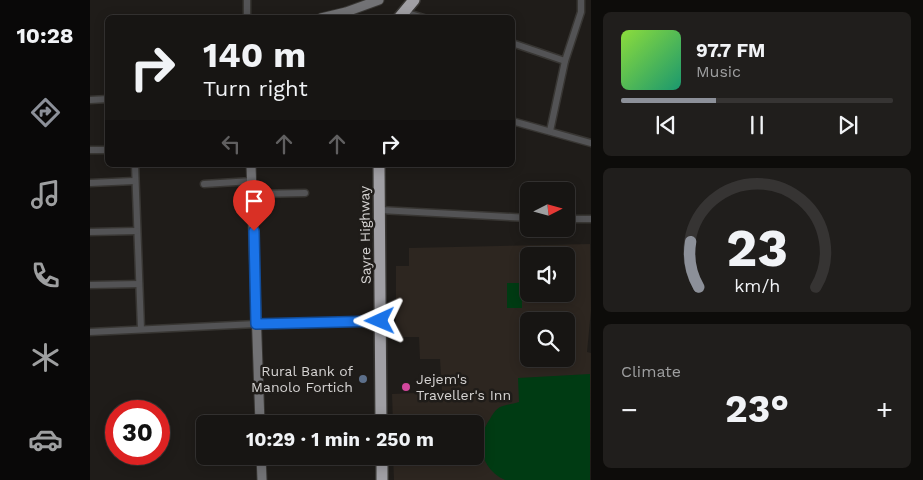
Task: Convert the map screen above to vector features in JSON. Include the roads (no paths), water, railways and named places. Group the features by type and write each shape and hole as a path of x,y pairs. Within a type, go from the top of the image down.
{"highway":[{"path":"402,15 414,0"},
{"name":"Sayre Highway","path":"378,167 381,415"},
{"path":"382,465 382,480"}],"street":[{"path":"247,0 247,15"},
{"path":"334,15 379,0"},
{"path":"550,130 565,61 581,12 580,0"},
{"path":"515,44 565,61"},
{"path":"90,100 105,99"},
{"path":"515,122 550,130 590,143"},
{"path":"90,150 105,150"},
{"path":"135,167 136,231 142,329"},
{"path":"251,167 260,415"},
{"path":"90,183 134,181"},
{"path":"204,184 252,182"},
{"path":"252,194 305,193"},
{"path":"380,210 520,218"},
{"path":"575,219 590,219"},
{"path":"90,232 136,231"},
{"path":"90,285 139,284"},
{"path":"90,332 256,324 380,321"},
{"path":"261,465 262,480"}],"place":[{"name":"Rural Bank of Manolo Fortich","path":"363,379"},
{"name":"Jejem's Traveller's Inn","path":"406,387"}]}
